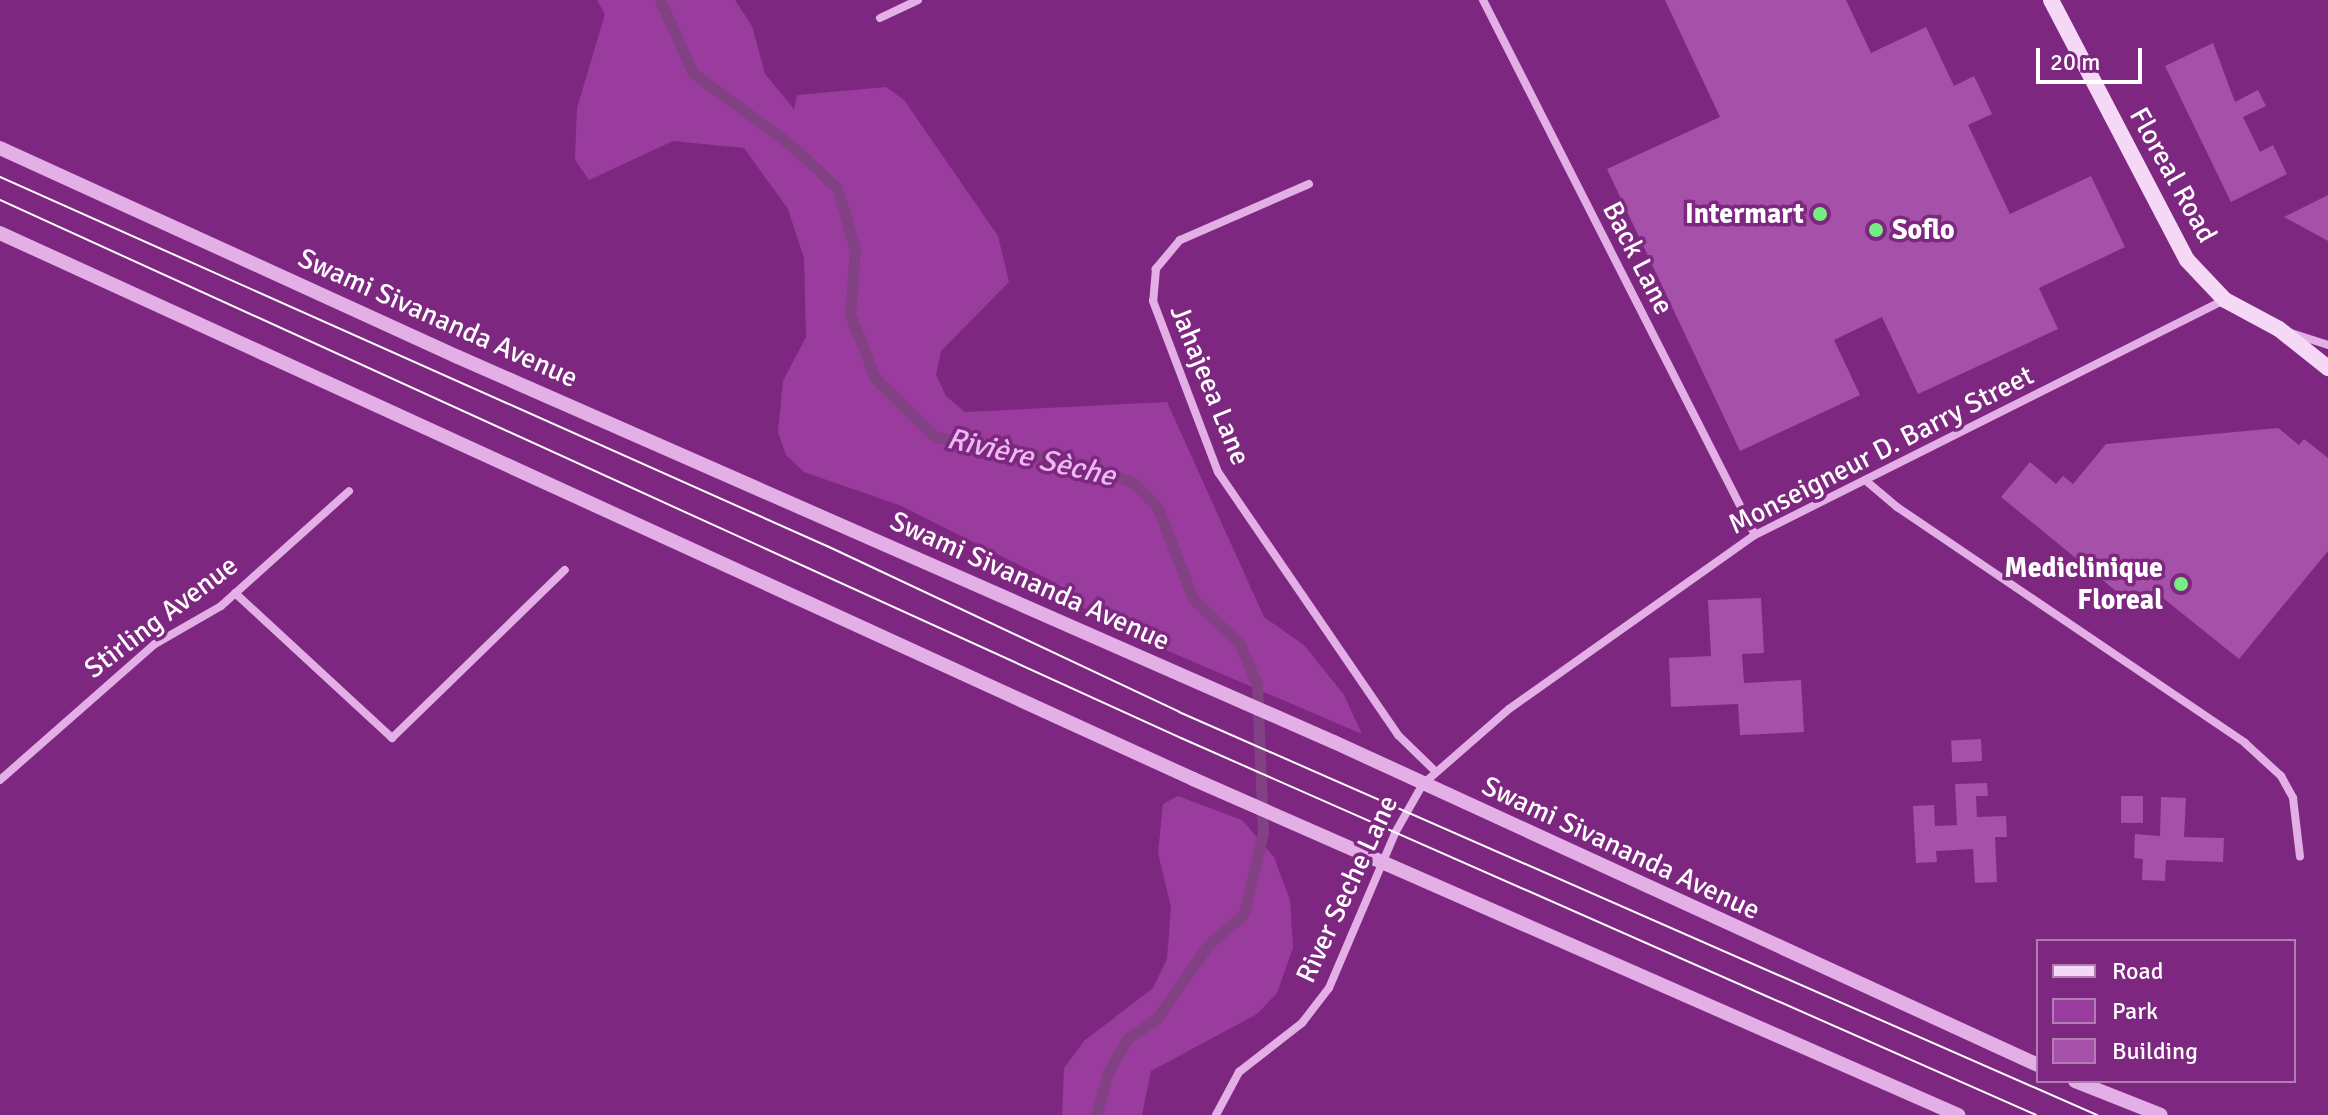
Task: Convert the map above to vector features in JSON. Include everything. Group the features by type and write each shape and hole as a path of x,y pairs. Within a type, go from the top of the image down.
{"main road":[{"name":"Floreal Road","path":"2051,0 2163,221 2187,260 2225,300 2279,329 2328,368"}],"street":[{"path":"880,18 918,0"},
{"name":"Back Lane","path":"1483,0 1755,535"},
{"name":"Swami Sivananda Avenue","path":"0,148 458,357 1334,742 2036,1064"},
{"name":"Jahajeea Lane","path":"1309,184 1180,240 1156,269 1153,301 1218,472 1398,735 1435,771"},
{"path":"0,233 1193,779 1958,1115"},
{"name":"Monseigneur D. Barry Street","path":"1423,784 1509,709 1755,535 2225,300"},
{"path":"2279,329 2328,345"},
{"path":"1865,480 1897,507 2245,743 2281,776 2293,798 2300,857"},
{"name":"Stirling Avenue","path":"0,780 155,644 235,593 349,491"},
{"path":"235,593 392,738 565,570"},
{"name":"River Seche Lane","path":"1216,1115 1239,1072 1302,1023 1329,988 1382,862 1423,784"},
{"path":"2080,1083 2161,1115"}],"green space":[{"path":"597,0 735,0 752,26 765,74 794,109 797,95 886,87 904,100 998,236 1009,282 941,351 936,375 946,396 965,412 1167,402 1264,617 1304,645 1344,695 1362,734 1098,621 1058,584 899,505 804,472 786,455 778,432 783,381 806,337 804,258 788,209 744,148 673,141 589,180 575,160 577,108 605,14"},
{"path":"1178,796 1242,820 1274,857 1290,900 1293,948 1277,993 1257,1014 1151,1071 1142,1115 1062,1115 1064,1068 1084,1041 1153,988 1167,959 1171,907 1158,853 1163,804"}],"building":[{"name":"Soflo","path":"1665,0 1846,0 1871,53 1926,27 1954,86 1974,76 1992,114 1968,125 2010,214 2091,176 2125,247 2039,288 2058,329 1918,394 1882,317 1834,340 1860,395 1740,451 1607,169 1720,117"},
{"path":"2213,43 2235,102 2258,90 2266,106 2243,117 2260,152 2273,145 2287,174 2231,202 2165,66"},
{"path":"2328,195 2328,241 2284,217"},
{"path":"2278,428 2299,445 2304,439 2328,458 2328,551 2239,659 2153,590 2138,609 2001,497 2030,462 2056,484 2063,476 2073,484 2106,444"},
{"path":"1761,598 1764,653 1742,654 1744,683 1801,680 1804,732 1740,735 1738,704 1671,707 1669,658 1711,656 1708,600"},
{"path":"1981,739 1982,761 1952,763 1951,741"},
{"path":"1987,783 1988,796 1976,796 1977,817 2006,816 2007,837 1995,837 1997,882 1975,883 1973,849 1936,851 1937,862 1916,863 1913,806 1934,805 1935,826 1957,825 1955,784"},
{"path":"2121,796 2143,796 2143,823 2121,823"},
{"path":"2161,797 2186,798 2184,837 2224,838 2223,862 2166,860 2165,881 2142,880 2143,859 2134,858 2135,834 2160,836"}],"waterway":[{"name":"Rivière Sèche","path":"660,0 693,73 791,145 837,188 855,249 850,314 875,378 935,437 1084,464 1134,483 1158,508 1193,599 1240,644 1257,685 1263,833 1244,914 1208,945 1157,1018 1127,1039 1109,1070 1096,1115"}],"tram line":[{"path":"0,177 827,546 1179,712 2097,1115"},
{"path":"0,200 1181,738 2036,1115"}],"place":[{"name":"Intermart","path":"1820,214"},
{"name":"Soflo","path":"1876,230"},
{"name":"Mediclinique Floreal","path":"2181,584"}]}
